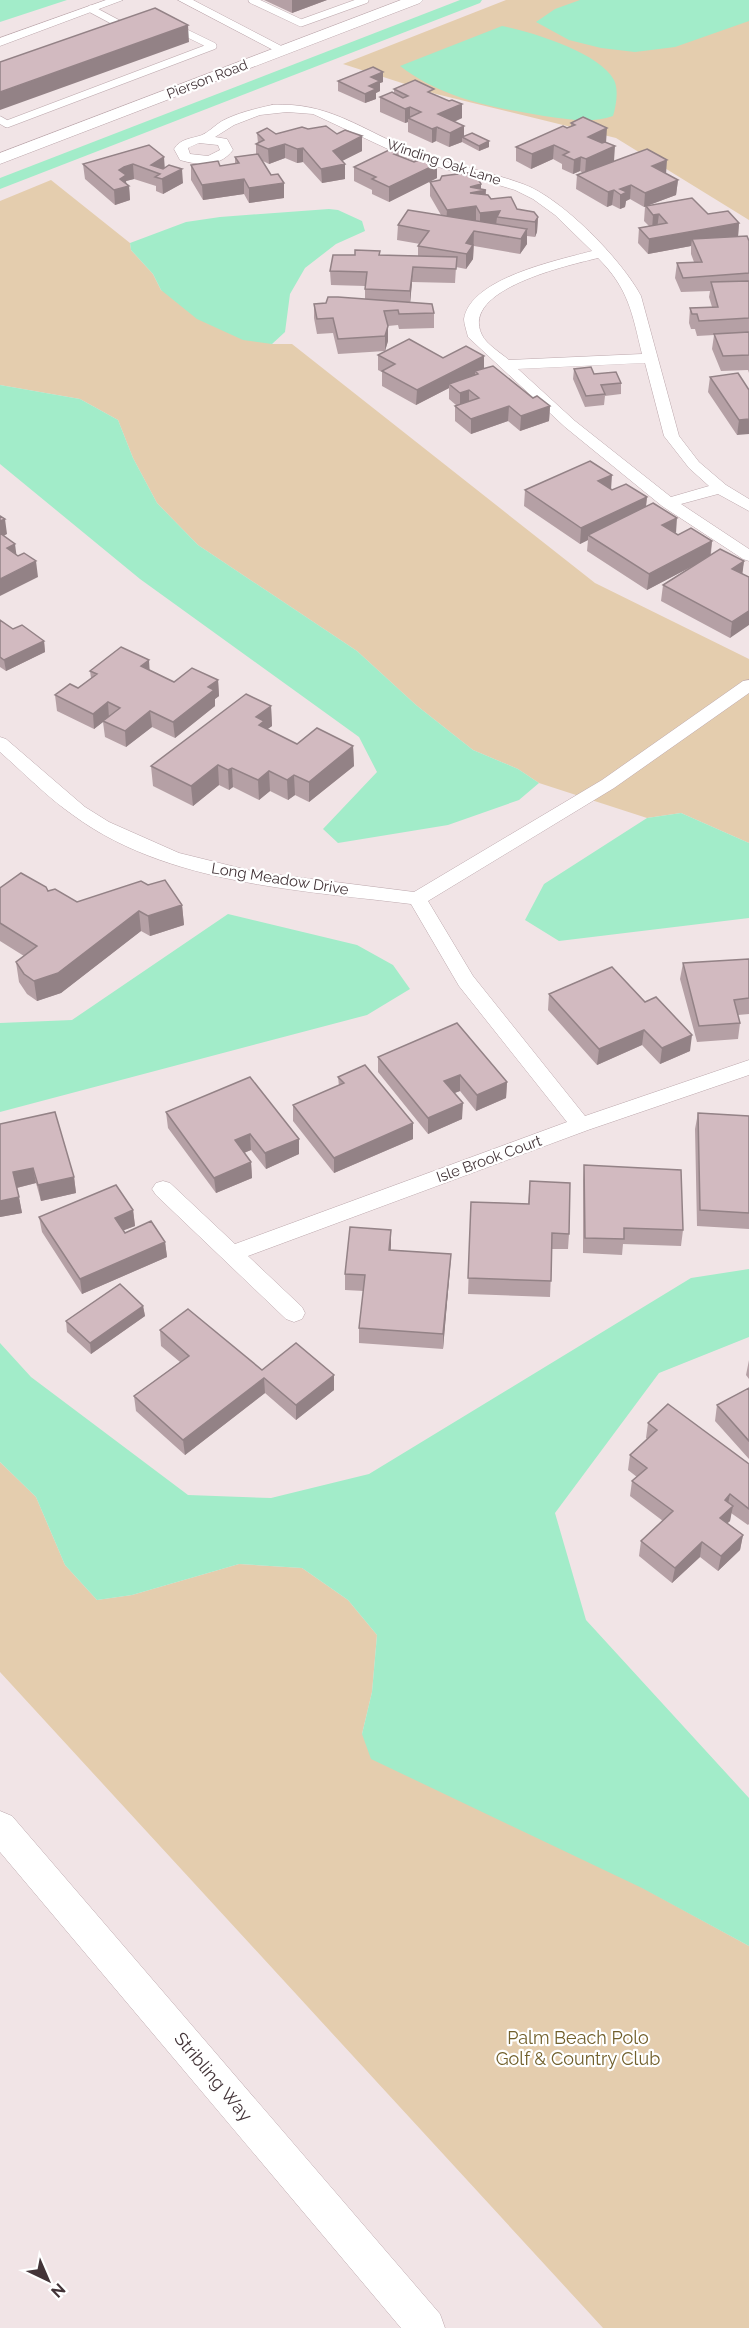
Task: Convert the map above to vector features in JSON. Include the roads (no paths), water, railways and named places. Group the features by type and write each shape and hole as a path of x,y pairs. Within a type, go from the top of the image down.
{"street":[{"path":"0,42 117,0"},
{"path":"184,0 283,50"},
{"name":"Pierson Road","path":"0,159 415,0"},
{"name":"Winding Oak Lane","path":"205,139 228,123 271,109 294,107 316,111 410,154 529,191 553,206 625,279 634,296 672,436 694,465 720,488 744,502"},
{"path":"601,253 503,285 480,299 470,318 472,331 475,337 570,424 668,503 749,556"},
{"path":"506,366 651,358"},
{"path":"668,503 720,488"},
{"path":"581,1125 466,981 417,899 608,784 749,685"},
{"name":"Long Meadow Drive","path":"0,743 79,811 103,826 154,850 222,871 256,878 417,899"},
{"name":"Isle Brook Court","path":"230,1254 581,1125 749,1067"},
{"path":"164,1189 230,1254 294,1312"},
{"name":"Stribling Way","path":"0,1827 426,2328"}],"lane":[{"path":"252,0 301,23 365,0"},
{"path":"91,9 121,25"},
{"path":"110,29 130,21"},
{"path":"0,120 7,124 213,46 170,25"}],"waterway":[{"path":"0,184 474,0"}],"park label":[{"name":"Palm Beach Polo Golf & Country Club","path":"578,2048"}]}
